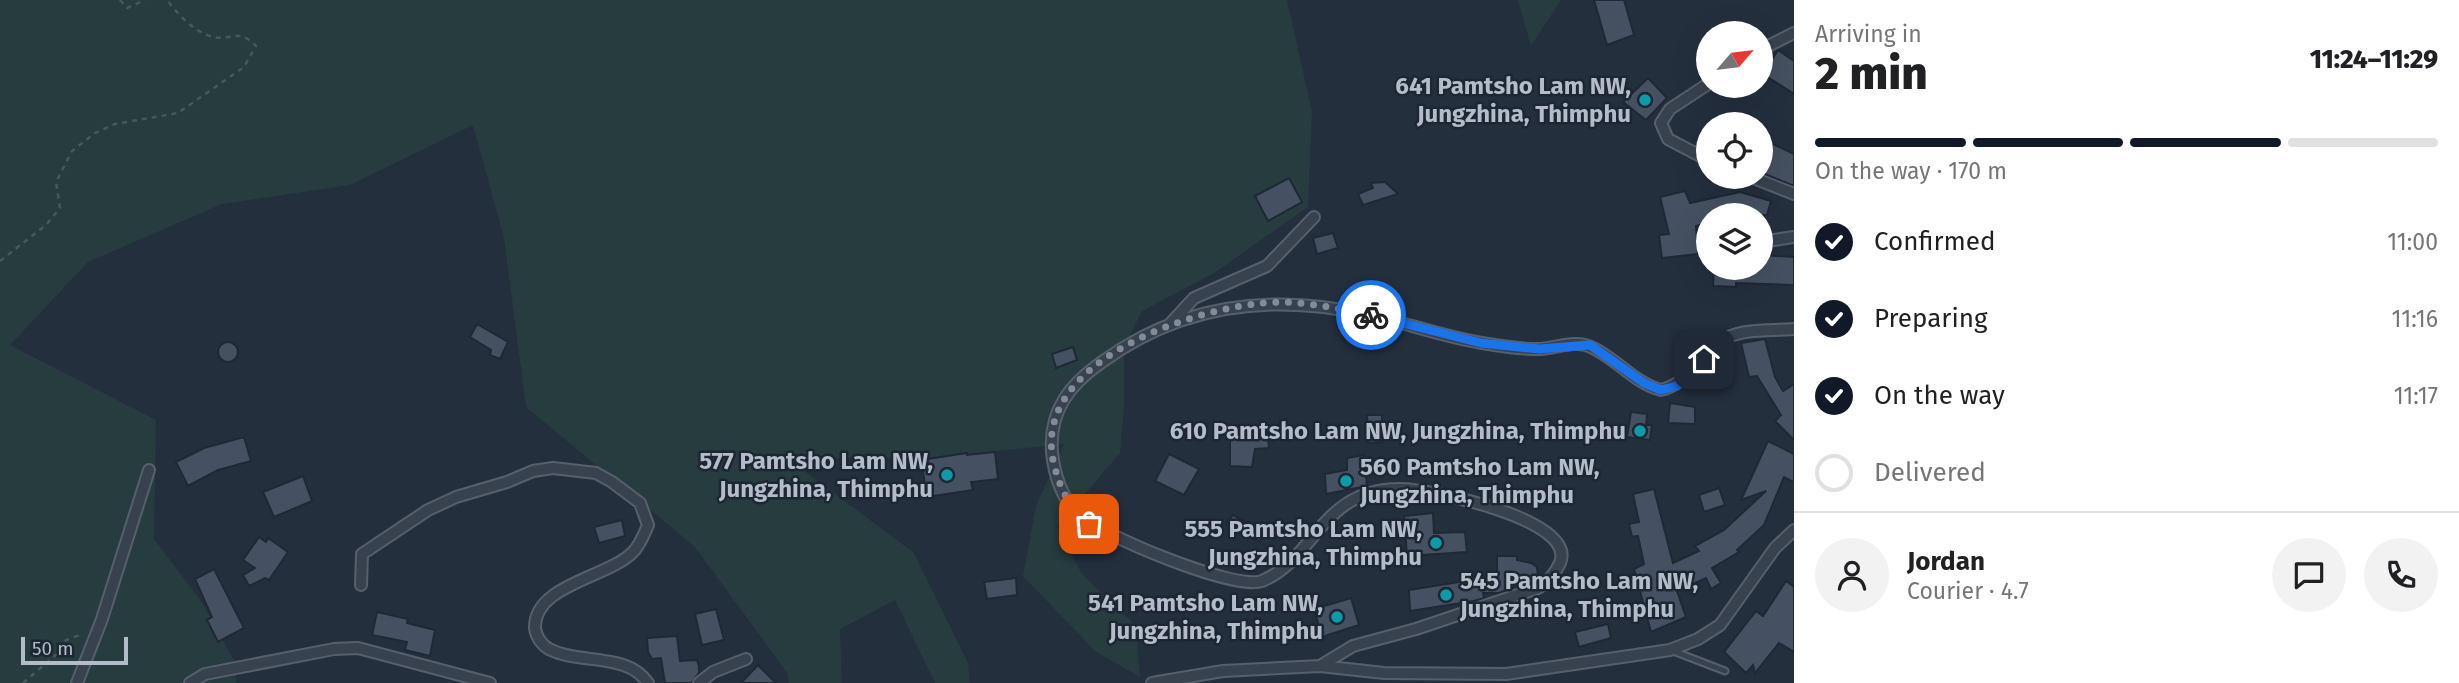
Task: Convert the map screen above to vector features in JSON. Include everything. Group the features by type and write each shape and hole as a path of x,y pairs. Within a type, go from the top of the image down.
{"street":[{"path":"1773,44 1794,33"},
{"path":"1696,91 1670,108 1661,123 1668,139 1696,154"},
{"path":"1773,186 1794,194"},
{"path":"1170,324 1185,304 1194,298 1267,266 1314,217"},
{"path":"1773,241 1794,237"},
{"path":"1320,666 1353,646 1416,629 1538,588 1555,572 1562,549 1558,540 1542,528 1484,506 1418,489 1383,489 1338,509 1269,577 1246,584 1187,566 1089,524 1070,505 1057,477 1052,435 1057,408 1096,366 1170,324 1257,303 1315,304 1481,343 1539,349 1590,345 1644,383 1661,390 1684,380 1725,339 1743,332 1794,329"},
{"path":"361,585 362,554 428,509 533,471 553,468 596,473 640,503 648,525 632,553 543,602 535,621 536,634 544,646 559,654 628,665 640,671 648,683"},
{"path":"77,683 99,628 149,470"},
{"path":"1153,683 1223,671 1320,666 1384,673 1506,674 1670,650 1698,639 1720,625 1775,548 1794,530"},
{"path":"190,683 205,674 334,649 358,648 490,683"},
{"path":"699,683 713,673 746,659"}],"lane":[{"path":"1670,650 1725,671"}],"path":[{"path":"120,0 127,8 145,0"},
{"path":"0,261 46,225 60,208 56,182 72,151 95,132 115,124 178,113 216,83 232,76 251,58 256,46 250,39 243,35 210,37 179,16 167,0"},
{"path":"23,683 57,654 64,640 99,628"}],"green space":[{"path":"0,0 1287,0 1312,112 1308,207 1214,273 1142,311 1124,347 1124,407 1120,453 1057,527 1082,574 1136,626 1140,677 1095,651 1023,576 1036,506 1064,444 929,458 787,458 914,553 968,663 970,683 935,683 895,600 840,629 842,683 789,683 786,671 694,546 526,407 504,238 473,125 350,185 222,204 88,262 10,345 156,420 154,539 201,601 236,664 236,683 0,683"},
{"path":"1518,0 1561,0 1531,46"}],"building":[{"path":"1594,0 1624,0 1634,35 1607,45"},
{"path":"1778,50 1794,61 1794,94 1773,80 1773,58"},
{"name":"641 Pamtsho Lam NW, Jungzhina, Thimphu","path":"1648,78 1667,98 1646,120 1623,102"},
{"path":"1773,144 1794,154 1794,186 1773,177"},
{"path":"1289,178 1302,202 1268,221 1255,196"},
{"path":"1385,182 1398,194 1363,205 1358,194 1373,188 1371,183"},
{"path":"1685,191 1690,203 1740,192 1771,201 1696,203 1696,254 1662,258 1659,235 1669,234 1660,197"},
{"path":"1333,233 1338,248 1317,254 1313,238"},
{"path":"1773,256 1794,257 1794,285 1736,283 1736,287 1713,286 1713,280 1773,280"},
{"path":"477,324 508,342 500,359 490,355 491,350 470,337"},
{"path":"1765,339 1775,377 1783,391 1794,384 1794,440 1775,421 1781,415 1757,376 1749,377 1741,343"},
{"path":"228,342 235,345 238,352 235,359 228,362 221,359 218,352 221,345"},
{"path":"1073,347 1077,360 1056,368 1052,354"},
{"path":"1670,403 1695,407 1695,424 1668,423"},
{"name":"610 Pamtsho Lam NW, Jungzhina, Thimphu","path":"1631,412 1647,414 1646,425 1652,425 1650,440 1627,437"},
{"path":"1367,415 1382,415 1382,442 1368,443"},
{"path":"244,437 251,461 218,470 188,486 176,462 204,448"},
{"path":"1230,437 1268,437 1269,448 1255,449 1252,467 1230,466"},
{"path":"1768,441 1794,454 1794,482 1784,477 1764,525 1737,550 1739,552 1712,568 1721,583 1711,589 1706,578 1677,591 1686,617 1651,632 1634,569 1644,564 1638,536 1632,537 1629,524 1639,522 1633,494 1654,489 1673,563 1699,551 1695,546 1724,530 1766,491 1741,500"},
{"name":"577 Pamtsho Lam NW, Jungzhina, Thimphu","path":"995,452 998,479 971,482 973,490 927,497 921,460"},
{"path":"1169,454 1199,469 1184,495 1155,481"},
{"name":"560 Pamtsho Lam NW, Jungzhina, Thimphu","path":"1364,455 1367,486 1326,494 1325,474 1347,470 1347,458"},
{"path":"303,476 312,501 274,517 263,492"},
{"path":"1719,488 1725,505 1704,512 1699,495"},
{"name":"555 Pamtsho Lam NW, Jungzhina, Thimphu","path":"1433,513 1434,533 1465,532 1467,552 1407,556 1404,516"},
{"path":"1233,515 1265,532 1260,542 1226,524"},
{"path":"622,520 625,536 599,543 594,527"},
{"path":"259,537 266,542 268,538 288,552 269,580 265,578 249,586 243,575 255,568 243,560"},
{"path":"1497,556 1517,556 1517,560 1531,563 1537,567 1538,578 1499,593 1483,593 1484,598 1474,601 1410,611 1409,590 1497,576"},
{"path":"214,569 244,628 218,642 207,620 212,617 195,579"},
{"path":"1016,578 1017,595 987,599 984,582"},
{"path":"1786,581 1794,587 1794,652 1779,643 1755,673 1753,665 1746,673 1724,652 1756,611 1763,616"},
{"name":"541 Pamtsho Lam NW, Jungzhina, Thimphu","path":"1351,598 1359,625 1322,637 1314,609"},
{"path":"716,609 724,640 702,645 695,614"},
{"path":"377,612 408,619 407,623 435,630 430,656 405,650 407,642 372,635"},
{"path":"1608,624 1611,638 1579,647 1575,632"},
{"path":"677,636 680,661 697,660 699,673 691,683 665,683 661,658 652,659 648,652 647,638"},
{"path":"758,665 776,683 741,683"}],"way so far":[{"path":"1089,524 1070,505 1057,477 1052,456 1052,421 1065,396 1096,366 1114,353 1170,324 1230,308 1257,303 1295,303 1315,304 1371,315"}],"place":[{"name":"641 Pamtsho Lam NW, Jungzhina, Thimphu","path":"1645,100"},
{"name":"610 Pamtsho Lam NW, Jungzhina, Thimphu","path":"1640,431"},
{"name":"577 Pamtsho Lam NW, Jungzhina, Thimphu","path":"947,475"},
{"name":"560 Pamtsho Lam NW, Jungzhina, Thimphu","path":"1346,481"},
{"name":"555 Pamtsho Lam NW, Jungzhina, Thimphu","path":"1436,543"},
{"name":"545 Pamtsho Lam NW, Jungzhina, Thimphu","path":"1446,595"},
{"name":"541 Pamtsho Lam NW, Jungzhina, Thimphu","path":"1337,617"}],"route":[{"path":"1371,315 1481,343 1539,349 1590,345 1644,383 1661,390 1677,386 1704,359"}]}
